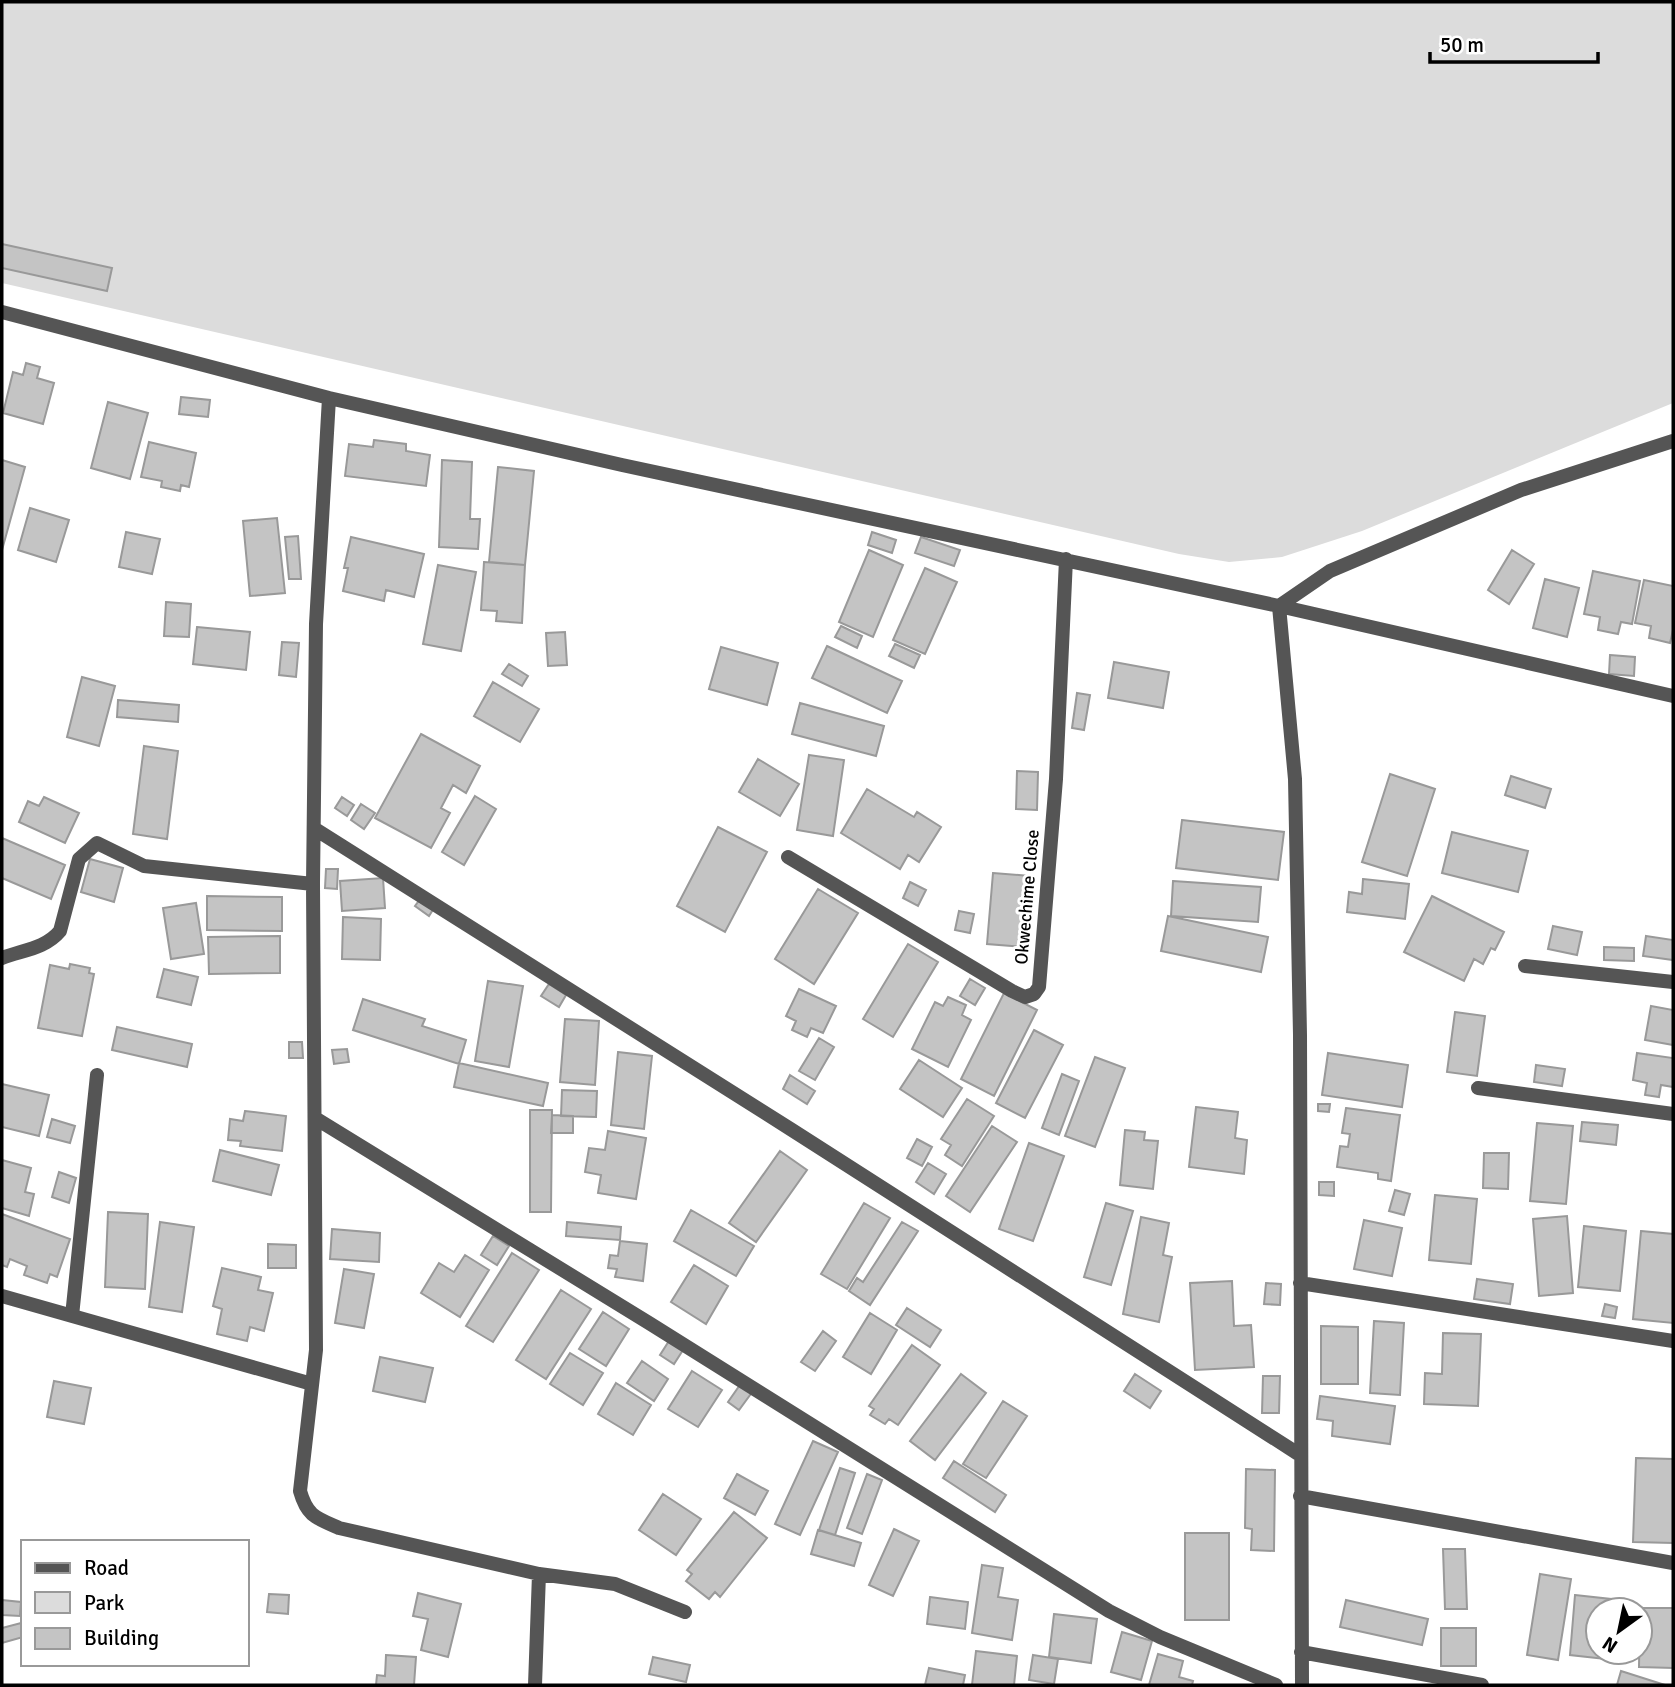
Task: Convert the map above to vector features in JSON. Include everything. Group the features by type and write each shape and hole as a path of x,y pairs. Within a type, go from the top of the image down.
{"street":[{"path":"2,312 329,398 636,468 1279,606 1673,696"},
{"path":"329,398 316,624 313,884 316,1350 300,1491 304,1507 315,1518 338,1528 539,1574 615,1584 685,1612"},
{"path":"1279,606 1330,571 1508,496 1673,441"},
{"name":"Okwechime Close","path":"788,857 1012,991 1025,997 1034,994 1039,987 1056,779 1066,559"},
{"path":"1279,606 1295,779 1300,1035 1302,1685"},
{"path":"315,829 781,1122 1300,1455"},
{"path":"2,958 37,947 52,940 60,931 79,859 97,843 144,866 313,884"},
{"path":"1525,966 1673,982"},
{"path":"72,1316 97,1075"},
{"path":"1478,1088 1673,1114"},
{"path":"315,1118 1109,1611 1160,1637 1276,1685"},
{"path":"1300,1283 1673,1341"},
{"path":"2,1296 312,1384"},
{"path":"1300,1496 1673,1563"},
{"path":"535,1685 539,1574"},
{"path":"1301,1652 1482,1685"}],"green space":[{"path":"2,2 1673,2 1673,403 1362,531 1282,557 1229,562 1179,554 2,283"}],"building":[{"path":"2,244 112,268 107,291 2,268"},
{"path":"26,363 40,367 37,378 54,383 43,424 3,413 13,372 23,375"},
{"path":"181,397 210,400 208,417 179,414"},
{"path":"108,402 148,413 130,479 91,468"},
{"path":"374,440 406,444 406,451 430,455 426,486 345,476 349,444 373,447"},
{"path":"149,442 196,453 189,487 181,485 180,491 161,487 162,481 141,477"},
{"path":"2,460 25,467 2,550"},
{"path":"442,460 472,462 470,519 480,519 478,549 439,547"},
{"path":"498,467 534,471 525,565 489,562"},
{"path":"30,508 69,520 56,562 18,550"},
{"path":"277,518 285,593 250,596 243,521"},
{"path":"126,532 160,539 152,574 119,567"},
{"path":"872,532 896,540 892,553 868,545"},
{"path":"298,536 301,579 289,579 285,537"},
{"path":"351,537 424,554 414,597 386,590 384,601 343,591 348,568 344,568"},
{"path":"921,537 960,550 954,566 915,553"},
{"path":"869,550 903,565 873,637 839,622"},
{"path":"1512,550 1534,564 1509,604 1488,590"},
{"path":"484,562 525,565 522,623 496,621 497,611 481,610"},
{"path":"438,565 476,572 461,651 423,644"},
{"path":"925,568 957,582 925,654 893,640"},
{"path":"1593,571 1640,581 1632,624 1621,622 1618,634 1598,630 1600,617 1584,614"},
{"path":"1545,579 1579,588 1567,637 1533,628"},
{"path":"1644,580 1673,586 1673,630 1670,643 1649,638 1651,626 1635,623"},
{"path":"166,602 191,604 189,637 164,636"},
{"path":"841,626 862,636 857,648 835,637"},
{"path":"197,627 250,632 246,670 193,664"},
{"path":"565,632 567,665 548,666 546,633"},
{"path":"282,642 299,643 296,677 279,675"},
{"path":"895,644 920,655 914,668 889,656"},
{"path":"827,646 902,681 887,713 812,678"},
{"path":"721,647 778,663 767,705 709,689"},
{"path":"1610,655 1635,657 1634,676 1609,674"},
{"path":"1114,662 1169,672 1163,708 1108,698"},
{"path":"509,664 528,676 522,686 502,674"},
{"path":"82,677 115,686 99,746 67,737"},
{"path":"493,682 539,709 520,742 474,716"},
{"path":"1077,693 1090,695 1084,730 1072,728"},
{"path":"118,700 179,705 178,722 117,717"},
{"path":"800,703 884,726 876,756 792,734"},
{"path":"421,734 480,766 466,793 453,785 441,808 450,813 431,848 375,818"},
{"path":"144,746 178,751 167,839 133,834"},
{"path":"809,755 844,760 833,836 797,830"},
{"path":"758,759 799,784 780,816 739,792"},
{"path":"1017,771 1038,772 1037,810 1016,809"},
{"path":"1390,774 1435,789 1407,876 1362,862"},
{"path":"1511,776 1551,789 1545,808 1505,795"},
{"path":"867,789 914,817 917,812 941,827 919,862 908,855 900,869 841,833"},
{"path":"475,796 496,809 464,865 442,852"},
{"path":"44,797 79,813 65,843 19,822 28,801 39,806"},
{"path":"342,797 354,805 347,816 335,808"},
{"path":"361,804 375,813 364,829 351,820"},
{"path":"1182,820 1284,832 1278,880 1176,868"},
{"path":"718,827 767,852 725,932 677,906"},
{"path":"1452,832 1528,851 1518,892 1442,873"},
{"path":"2,838 65,865 51,899 2,878"},
{"path":"90,859 123,868 114,902 81,892"},
{"path":"326,869 338,869 337,889 325,888"},
{"path":"993,873 1030,876 1024,947 987,944"},
{"path":"383,878 385,908 342,911 340,881"},
{"path":"1363,879 1409,884 1405,919 1347,912 1349,892 1362,894"},
{"path":"1173,881 1261,887 1258,922 1171,916"},
{"path":"910,882 926,890 918,906 903,898"},
{"path":"818,889 858,913 814,984 775,959"},
{"path":"207,896 282,897 282,931 207,930"},
{"path":"1432,896 1504,932 1495,950 1491,948 1483,964 1474,959 1464,981 1404,952"},
{"path":"421,898 434,908 429,916 415,906"},
{"path":"196,903 204,954 171,959 163,908"},
{"path":"959,911 974,914 970,933 955,930"},
{"path":"1168,916 1268,937 1261,972 1161,951"},
{"path":"343,917 381,919 380,960 342,959"},
{"path":"1553,926 1582,932 1577,955 1548,949"},
{"path":"280,936 280,973 209,974 208,937"},
{"path":"1646,936 1673,940 1673,960 1643,956"},
{"path":"908,944 938,962 893,1037 863,1019"},
{"path":"1604,947 1634,948 1634,961 1604,960"},
{"path":"70,964 90,968 89,973 94,974 82,1036 38,1028 50,965 69,969"},
{"path":"164,969 198,977 191,1005 157,997"},
{"path":"970,979 985,988 975,1005 960,996"},
{"path":"488,981 523,986 509,1067 475,1061"},
{"path":"549,984 566,995 559,1007 541,996"},
{"path":"799,989 836,1006 823,1033 811,1028 807,1037 792,1030 796,1021 786,1016"},
{"path":"1004,993 1037,1010 994,1096 961,1079"},
{"path":"948,997 966,1005 962,1015 971,1020 948,1067 912,1049 935,1002 943,1006"},
{"path":"363,999 425,1019 422,1026 466,1040 459,1064 353,1030"},
{"path":"1651,1006 1673,1010 1673,1045 1645,1040"},
{"path":"1455,1012 1485,1016 1477,1076 1447,1072"},
{"path":"565,1019 599,1021 595,1085 560,1082"},
{"path":"117,1027 192,1044 187,1067 112,1050"},
{"path":"1034,1030 1063,1045 1025,1118 996,1103"},
{"path":"819,1038 834,1047 815,1080 799,1071"},
{"path":"289,1042 302,1042 303,1058 289,1058"},
{"path":"347,1049 349,1062 334,1064 332,1050"},
{"path":"618,1052 652,1056 644,1129 611,1125"},
{"path":"1328,1053 1408,1065 1402,1107 1322,1095"},
{"path":"1637,1053 1673,1058 1673,1087 1661,1085 1659,1097 1645,1095 1647,1083 1633,1080"},
{"path":"1095,1057 1125,1068 1095,1147 1065,1136"},
{"path":"919,1060 962,1088 943,1117 900,1089"},
{"path":"459,1063 548,1083 543,1106 454,1087"},
{"path":"1536,1065 1565,1069 1562,1086 1534,1082"},
{"path":"1062,1074 1079,1081 1059,1135 1042,1128"},
{"path":"790,1075 815,1091 807,1104 783,1089"},
{"path":"2,1084 49,1095 39,1136 2,1127"},
{"path":"562,1090 597,1091 596,1117 561,1116"},
{"path":"967,1099 994,1116 962,1166 945,1155 951,1145 941,1139"},
{"path":"1318,1104 1330,1104 1329,1112 1318,1111"},
{"path":"1196,1107 1238,1112 1235,1138 1247,1140 1244,1174 1189,1167"},
{"path":"1346,1108 1400,1115 1391,1181 1378,1179 1378,1173 1337,1167 1340,1146 1348,1147 1350,1134 1342,1133"},
{"path":"530,1110 552,1110 551,1212 530,1212"},
{"path":"245,1111 286,1116 282,1151 240,1146 241,1141 228,1140 230,1119 243,1121"},
{"path":"552,1115 573,1116 573,1133 551,1133"},
{"path":"52,1119 75,1126 70,1143 47,1137"},
{"path":"1582,1122 1618,1125 1616,1145 1580,1141"},
{"path":"1537,1123 1573,1126 1566,1204 1530,1201"},
{"path":"992,1126 1017,1142 970,1212 946,1196"},
{"path":"1125,1130 1145,1132 1144,1140 1158,1141 1153,1189 1120,1185"},
{"path":"608,1131 646,1138 636,1199 598,1193 601,1175 585,1172 589,1148 605,1150"},
{"path":"917,1139 932,1147 922,1166 907,1158"},
{"path":"1029,1143 1064,1156 1033,1241 999,1229"},
{"path":"220,1150 279,1165 271,1195 213,1181"},
{"path":"780,1151 807,1170 756,1242 729,1223"},
{"path":"1484,1153 1509,1153 1508,1189 1483,1188"},
{"path":"2,1160 31,1168 25,1192 34,1194 29,1216 2,1208"},
{"path":"928,1163 946,1174 934,1194 916,1182"},
{"path":"59,1172 76,1178 69,1203 52,1197"},
{"path":"1319,1182 1334,1182 1334,1196 1319,1195"},
{"path":"1395,1190 1410,1194 1404,1215 1389,1211"},
{"path":"1435,1195 1477,1199 1471,1264 1429,1260"},
{"path":"864,1203 890,1218 847,1289 821,1274"},
{"path":"1106,1203 1133,1211 1111,1285 1084,1277"},
{"path":"691,1210 754,1246 736,1276 674,1241"},
{"path":"108,1212 148,1214 145,1289 105,1287"},
{"path":"2,1214 70,1239 57,1277 50,1274 47,1283 24,1275 27,1266 10,1259 7,1267 2,1265"},
{"path":"1567,1216 1573,1293 1539,1296 1533,1219"},
{"path":"1141,1217 1169,1223 1163,1255 1172,1257 1159,1322 1123,1314"},
{"path":"1364,1220 1402,1228 1392,1276 1354,1269"},
{"path":"160,1222 194,1227 182,1312 149,1307"},
{"path":"567,1222 621,1227 620,1240 566,1236"},
{"path":"902,1222 918,1231 870,1305 849,1291 857,1278 863,1282"},
{"path":"1584,1226 1626,1231 1620,1291 1578,1287"},
{"path":"332,1229 380,1233 379,1262 330,1259"},
{"path":"1641,1231 1673,1234 1673,1323 1633,1319"},
{"path":"493,1236 509,1246 497,1265 481,1255"},
{"path":"620,1241 647,1244 643,1281 615,1277 617,1269 608,1268 610,1255 618,1256"},
{"path":"268,1244 296,1245 296,1268 268,1268"},
{"path":"512,1253 539,1270 493,1342 466,1326"},
{"path":"465,1255 489,1270 460,1317 421,1293 439,1263 454,1272"},
{"path":"694,1265 728,1286 706,1324 671,1302"},
{"path":"222,1268 261,1277 258,1290 273,1293 264,1331 250,1327 247,1341 217,1334 222,1309 213,1306"},
{"path":"344,1269 374,1274 364,1328 335,1323"},
{"path":"1477,1279 1513,1284 1510,1304 1474,1299"},
{"path":"1232,1281 1234,1326 1251,1325 1254,1367 1195,1370 1190,1283"},
{"path":"1266,1283 1281,1284 1280,1305 1264,1304"},
{"path":"561,1290 591,1309 546,1379 516,1360"},
{"path":"1605,1304 1617,1307 1615,1318 1602,1316"},
{"path":"907,1308 941,1330 930,1347 896,1325"},
{"path":"603,1312 629,1329 606,1366 579,1349"},
{"path":"870,1313 897,1330 871,1374 843,1357"},
{"path":"1374,1321 1404,1323 1400,1395 1370,1393"},
{"path":"1321,1326 1358,1327 1358,1384 1321,1384"},
{"path":"823,1331 836,1341 815,1371 801,1362"},
{"path":"1443,1333 1481,1334 1478,1406 1424,1404 1425,1373 1442,1374"},
{"path":"669,1341 683,1350 674,1364 660,1355"},
{"path":"912,1345 940,1365 898,1425 889,1419 885,1424 870,1415 874,1409 869,1406"},
{"path":"570,1353 603,1373 583,1405 550,1384"},
{"path":"380,1357 433,1368 425,1402 373,1391"},
{"path":"642,1361 668,1379 654,1401 627,1383"},
{"path":"692,1371 722,1390 698,1427 668,1409"},
{"path":"961,1374 986,1393 935,1460 910,1441"},
{"path":"1135,1374 1161,1391 1150,1408 1124,1391"},
{"path":"1263,1376 1280,1376 1279,1413 1262,1413"},
{"path":"54,1381 91,1388 84,1424 47,1417"},
{"path":"742,1382 753,1391 739,1410 728,1402"},
{"path":"616,1383 651,1405 633,1435 598,1414"},
{"path":"1320,1396 1395,1406 1390,1444 1332,1436 1333,1421 1317,1419"},
{"path":"1003,1401 1027,1416 986,1478 963,1464"},
{"path":"813,1441 838,1452 800,1535 775,1524"},
{"path":"1636,1458 1673,1459 1673,1543 1633,1542"},
{"path":"954,1461 1006,1495 995,1512 943,1478"},
{"path":"840,1468 855,1473 835,1535 819,1530"},
{"path":"1246,1469 1275,1470 1274,1551 1251,1550 1252,1529 1245,1528"},
{"path":"737,1474 768,1491 755,1515 724,1498"},
{"path":"867,1474 882,1480 862,1534 847,1528"},
{"path":"663,1494 701,1519 676,1555 639,1530"},
{"path":"734,1512 767,1538 720,1597 715,1592 709,1599 686,1581 692,1574 687,1570"},
{"path":"894,1529 919,1541 893,1596 869,1585"},
{"path":"818,1530 861,1543 854,1566 811,1554"},
{"path":"1185,1533 1229,1533 1229,1620 1185,1620"},
{"path":"1443,1549 1465,1549 1467,1609 1445,1609"},
{"path":"982,1565 1003,1568 998,1597 1018,1600 1012,1640 972,1633"},
{"path":"1540,1574 1571,1579 1558,1660 1527,1655"},
{"path":"418,1593 461,1604 448,1657 421,1650 428,1619 413,1616"},
{"path":"269,1594 289,1595 288,1614 267,1612"},
{"path":"1575,1595 1584,1596 1584,1657 1570,1655"},
{"path":"930,1597 968,1602 965,1629 927,1624"},
{"path":"2,1600 21,1602 20,1616 2,1615"},
{"path":"1346,1600 1428,1619 1422,1645 1340,1627"},
{"path":"1654,1608 1673,1608 1673,1668 1639,1667 1654,1666"},
{"path":"1054,1614 1097,1619 1091,1663 1049,1657"},
{"path":"21,1623 21,1638 2,1643 2,1628"},
{"path":"1441,1628 1476,1628 1476,1666 1441,1666"},
{"path":"1122,1632 1152,1641 1141,1680 1111,1672"},
{"path":"976,1651 1017,1656 1014,1685 972,1685"},
{"path":"1158,1654 1183,1661 1179,1677 1193,1681 1192,1685 1149,1685"},
{"path":"386,1655 416,1657 414,1685 376,1685 377,1675 385,1676"},
{"path":"1033,1655 1058,1659 1054,1684 1029,1680"},
{"path":"653,1657 690,1665 686,1682 649,1674"},
{"path":"929,1668 965,1675 963,1685 925,1685"},
{"path":"1621,1671 1665,1685 1617,1685"}]}
